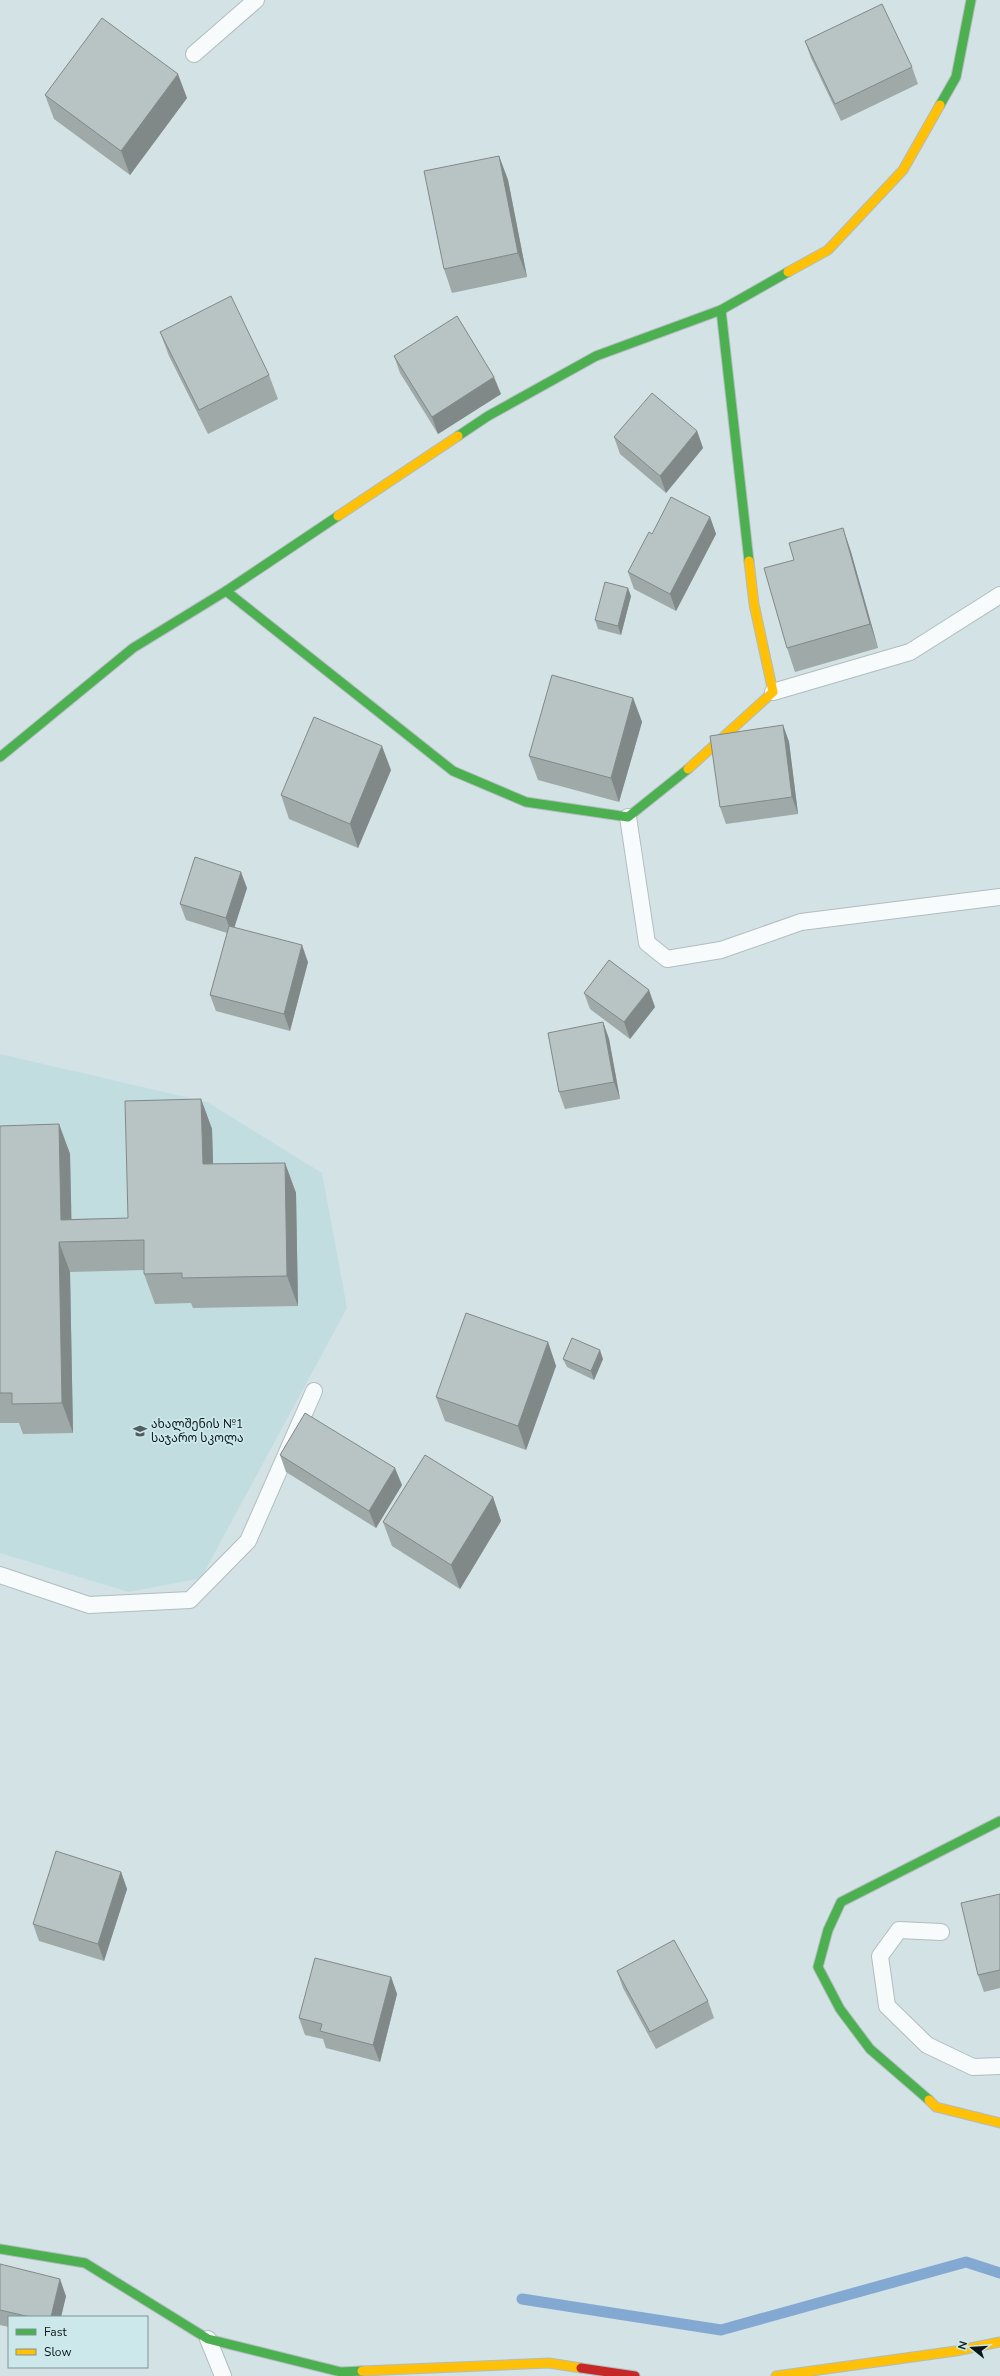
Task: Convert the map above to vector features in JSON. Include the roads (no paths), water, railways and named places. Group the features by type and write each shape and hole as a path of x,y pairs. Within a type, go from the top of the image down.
{"street":[{"path":"0,757 133,648 226,591 488,416 596,356 720,310 828,250 904,170 956,77 971,0"},
{"path":"226,591 453,771 526,802 628,817 669,786 773,692 754,604 720,310"},
{"path":"1000,1821 841,1902 828,1930 818,1967 840,2009 870,2049 936,2107 1000,2123"},
{"path":"0,2249 85,2263 208,2339 341,2372 549,2363 635,2376"},
{"path":"776,2376 956,2351 1000,2342"}],"lane":[{"path":"194,54 256,0"},
{"path":"773,692 910,652 1000,595"},
{"path":"628,817 647,943 667,959 721,950 801,922 1000,897"},
{"path":"0,1575 90,1605 190,1600 248,1541 314,1391"},
{"path":"941,1932 899,1930 895,1935 880,1956 887,2006 927,2045 973,2067 1000,2066"},
{"path":"208,2339 223,2376"}],"waterway":[{"path":"522,2299 721,2330 966,2262 1000,2273"}],"place":[{"name":"ახალშენის №1 საჯარო სკოლა","path":"140,1431"}]}
